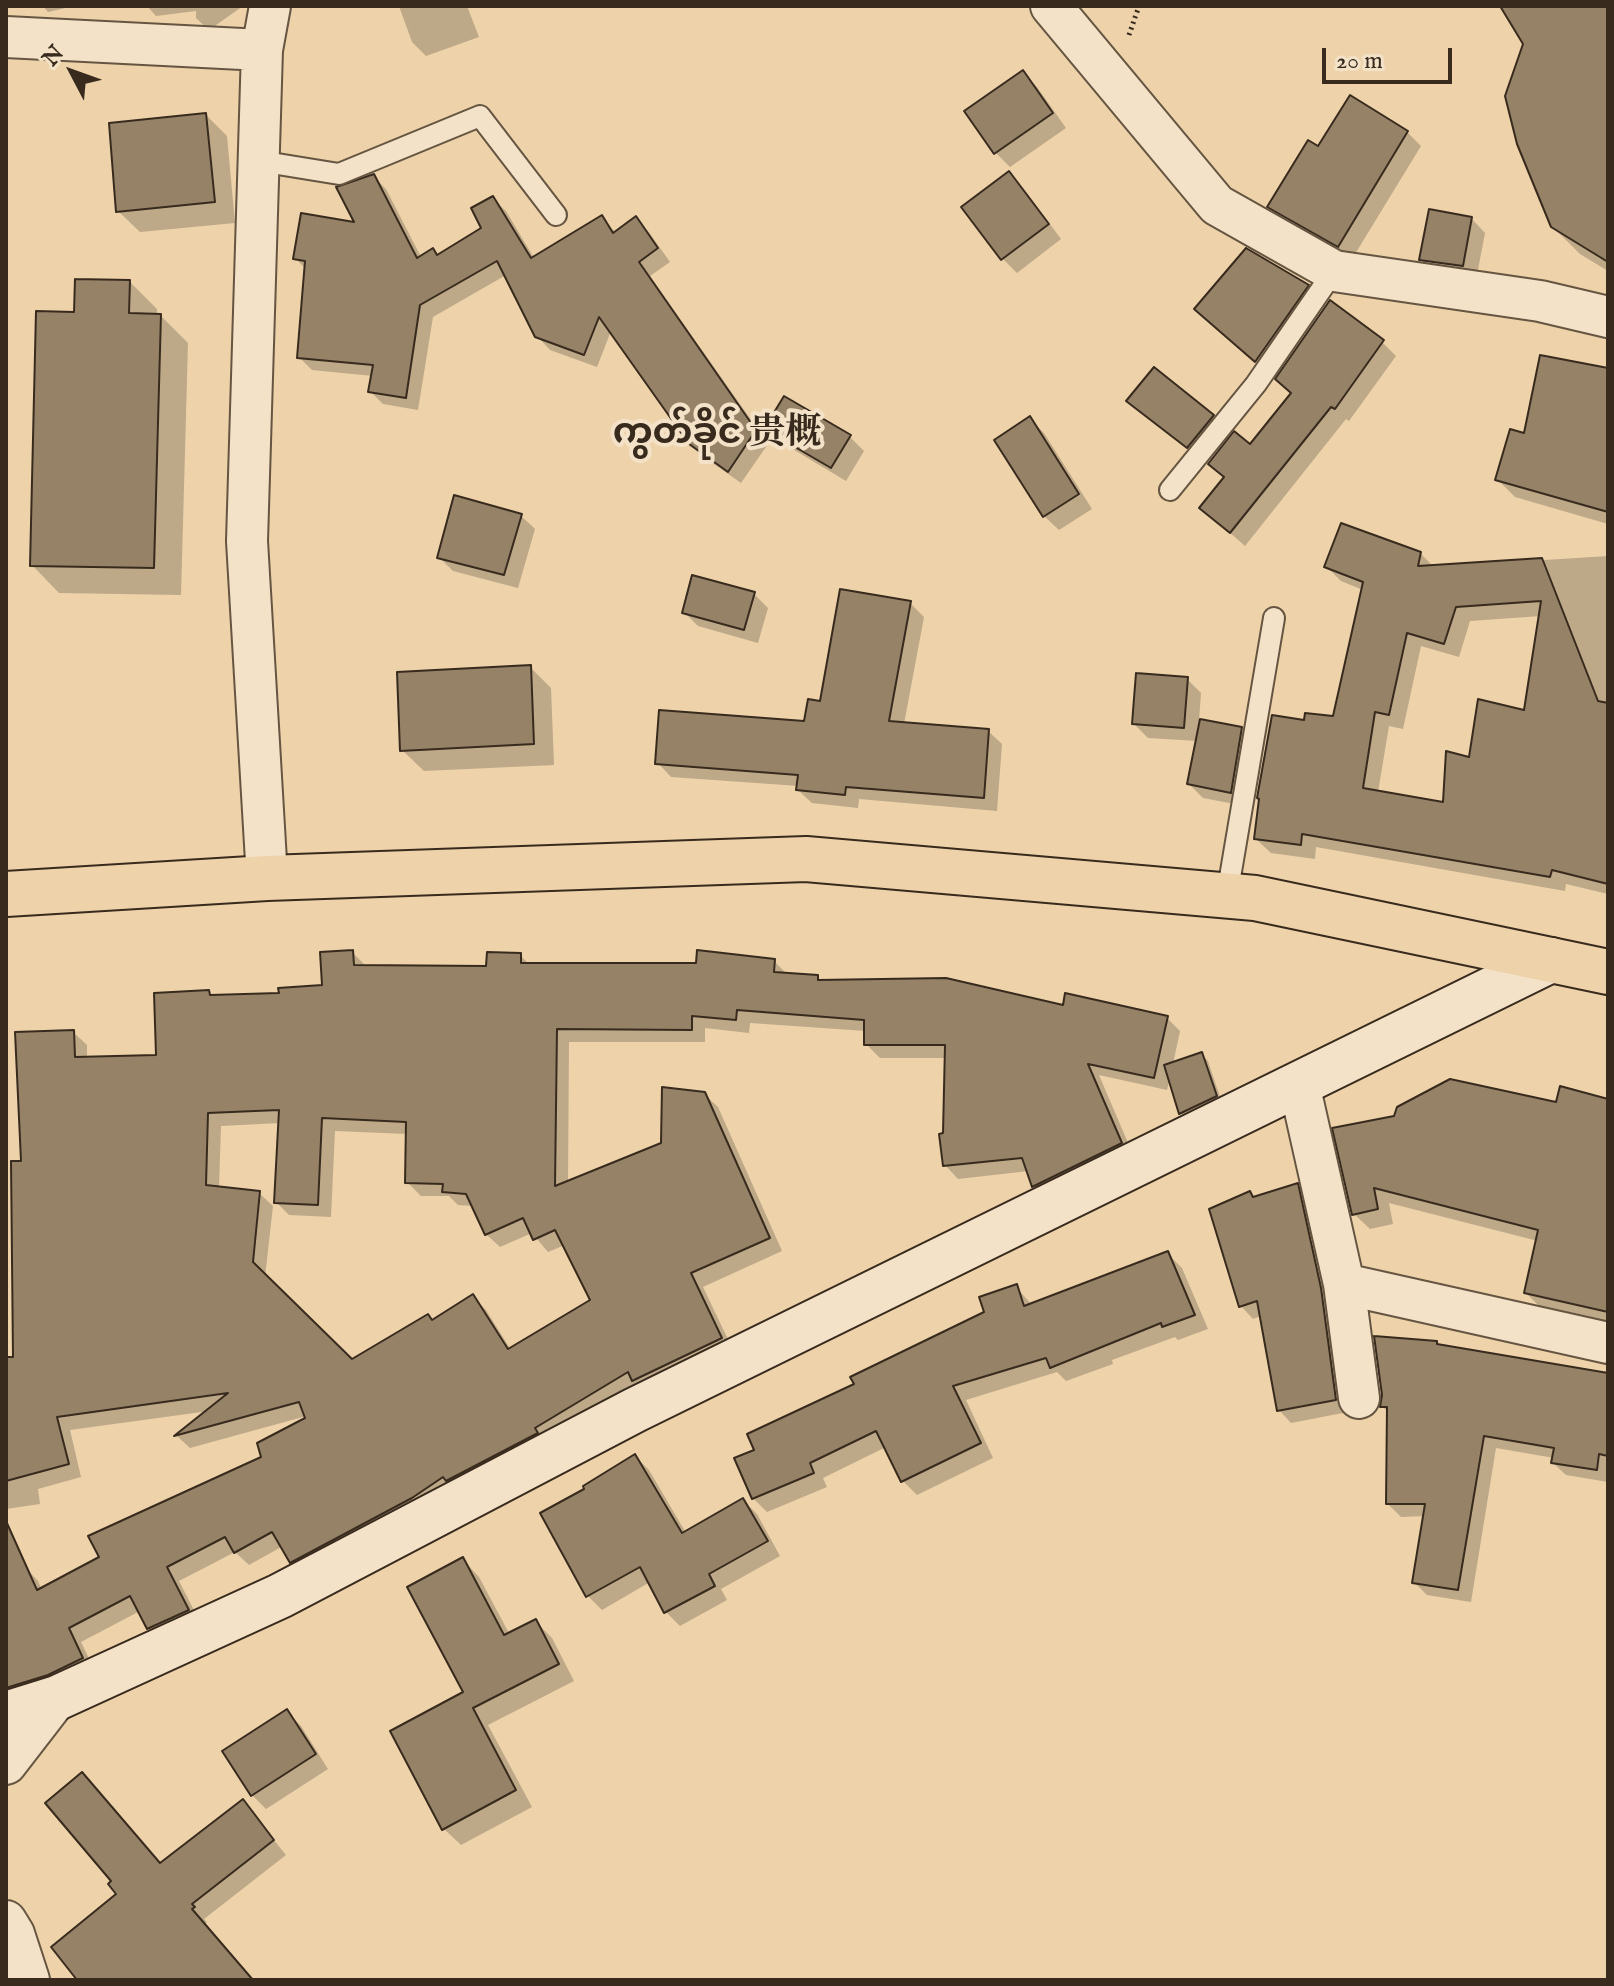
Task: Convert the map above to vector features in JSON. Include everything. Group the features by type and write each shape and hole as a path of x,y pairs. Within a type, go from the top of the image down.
{"highway":[{"path":"6,894 267,878 806,859 1255,898 1608,972"}],"street":[{"path":"267,878 247,541 262,50 270,6"},
{"path":"1051,6 1217,205 1334,271 1540,301 1608,317"},
{"path":"6,37 262,50"},
{"path":"6,1714 57,1698 280,1596 635,1410 1551,960"},
{"path":"1299,1084 1344,1284 1359,1398"},
{"path":"1344,1284 1608,1343"},
{"path":"6,1764 57,1698"},
{"path":"6,1921 14,1934 29,1980"}],"lane":[{"path":"259,161 339,174 480,116 556,215"},
{"path":"1170,490 1256,384 1334,271"},
{"path":"1227,895 1274,618"}],"building":[{"path":"1500,6 1608,6 1608,262 1551,227 1517,144 1505,96 1523,44"},
{"path":"1023,70 1053,113 994,154 964,111"},
{"path":"1350,95 1408,131 1338,247 1267,207 1308,140 1318,146"},
{"path":"206,113 215,202 116,212 109,123"},
{"path":"1009,171 1049,224 1001,260 961,207"},
{"path":"374,174 417,258 433,248 437,255 481,228 471,208 493,196 531,258 602,215 613,233 636,216 658,248 639,262 756,430 728,472 689,444 599,317 584,355 535,337 497,261 420,305 406,398 368,392 373,365 297,358 305,261 293,259 301,213 354,222 336,187"},
{"path":"1429,209 1472,217 1463,266 1419,260"},
{"path":"1246,248 1309,285 1255,362 1194,309"},
{"path":"75,279 130,280 129,313 161,314 154,568 30,566 36,311 74,312"},
{"path":"1330,300 1384,340 1335,409 1331,407 1230,533 1199,508 1224,477 1208,464 1234,431 1250,444 1291,393 1275,379"},
{"path":"1540,355 1608,368 1608,512 1495,480 1510,429 1524,433"},
{"path":"1154,367 1214,415 1187,448 1126,401"},
{"path":"784,396 851,435 831,468 764,429"},
{"path":"1030,416 1079,494 1043,517 994,440"},
{"path":"454,495 522,514 504,575 437,558"},
{"path":"1341,523 1421,552 1418,566 1542,558 1598,701 1608,703 1608,884 1552,870 1550,877 1302,834 1301,845 1254,839 1257,798 1272,715 1304,720 1305,713 1333,716 1363,582 1324,567","holes":["1541,601 1524,710 1478,699 1469,757 1446,751 1443,802 1363,788 1375,712 1389,715 1407,633 1444,644 1456,607"]},
{"path":"692,575 755,592 744,630 682,613"},
{"path":"840,589 911,601 889,721 989,729 984,798 846,787 845,795 796,790 798,775 655,764 659,710 804,721 808,699 820,701"},
{"path":"531,665 534,744 400,751 397,672"},
{"path":"1136,673 1188,677 1184,728 1132,724"},
{"path":"1200,719 1242,727 1231,793 1187,784"},
{"path":"353,950 354,965 486,966 487,952 521,953 521,963 696,963 697,950 775,959 774,972 818,975 818,980 946,978 1063,1005 1065,993 1168,1016 1154,1078 1088,1064 1122,1143 1032,1187 1022,1158 943,1166 939,1134 943,1133 945,1045 864,1045 864,1020 737,1010 736,1020 692,1016 692,1030 557,1029 555,1186 661,1143 662,1087 705,1092 770,1238 691,1273 722,1338 632,1381 628,1372 535,1428 538,1433 446,1481 443,1477 412,1498 290,1563 272,1532 234,1553 225,1537 167,1567 189,1610 147,1629 130,1596 69,1628 83,1658 48,1675 6,1688 6,1521 37,1590 99,1557 88,1536 261,1457 257,1443 305,1418 299,1402 174,1436 228,1393 57,1417 69,1464 6,1481 6,1357 13,1357 11,1161 21,1161 15,1032 74,1030 75,1057 156,1055 154,993 209,990 210,995 279,993 278,988 322,985 320,952","holes":["279,1110 274,1203 318,1205 322,1118 406,1122 405,1183 443,1184 442,1192 466,1194 485,1235 523,1218 533,1240 555,1230 590,1300 508,1349 473,1294 432,1320 428,1314 352,1359 253,1262 260,1191 206,1185 208,1113"]},
{"path":"1202,1052 1217,1096 1179,1114 1164,1065"},
{"path":"1450,1079 1556,1102 1560,1086 1608,1099 1608,1312 1524,1293 1538,1230 1374,1188 1378,1209 1352,1215 1332,1128 1394,1116 1397,1107"},
{"path":"1298,1183 1321,1288 1336,1400 1277,1411 1257,1301 1239,1307 1209,1209 1250,1191 1253,1197"},
{"path":"1168,1251 1195,1315 1162,1327 1161,1323 1050,1368 1046,1358 953,1386 981,1443 901,1482 876,1431 810,1463 814,1473 752,1499 734,1458 754,1450 747,1434 854,1384 850,1377 984,1312 979,1297 1017,1284 1024,1306"},
{"path":"1374,1336 1437,1341 1437,1344 1608,1373 1608,1456 1599,1454 1597,1470 1551,1463 1554,1448 1484,1436 1458,1590 1412,1583 1425,1504 1386,1504 1387,1407 1380,1407 1382,1395"},
{"path":"635,1454 682,1533 743,1498 768,1541 709,1574 715,1586 664,1613 640,1567 586,1597 540,1513 584,1489 583,1486"},
{"path":"463,1557 504,1635 536,1619 559,1664 473,1708 516,1790 442,1830 390,1731 463,1692 407,1587"},
{"path":"287,1709 316,1754 251,1796 222,1751"},
{"path":"82,1772 160,1863 243,1799 274,1840 192,1904 195,1907 192,1909 253,1980 77,1980 51,1947 116,1894 108,1884 111,1881 45,1803"}],"district":[{"name":"ကွတ်ခိုင် 贵概","path":"717,436"}]}
